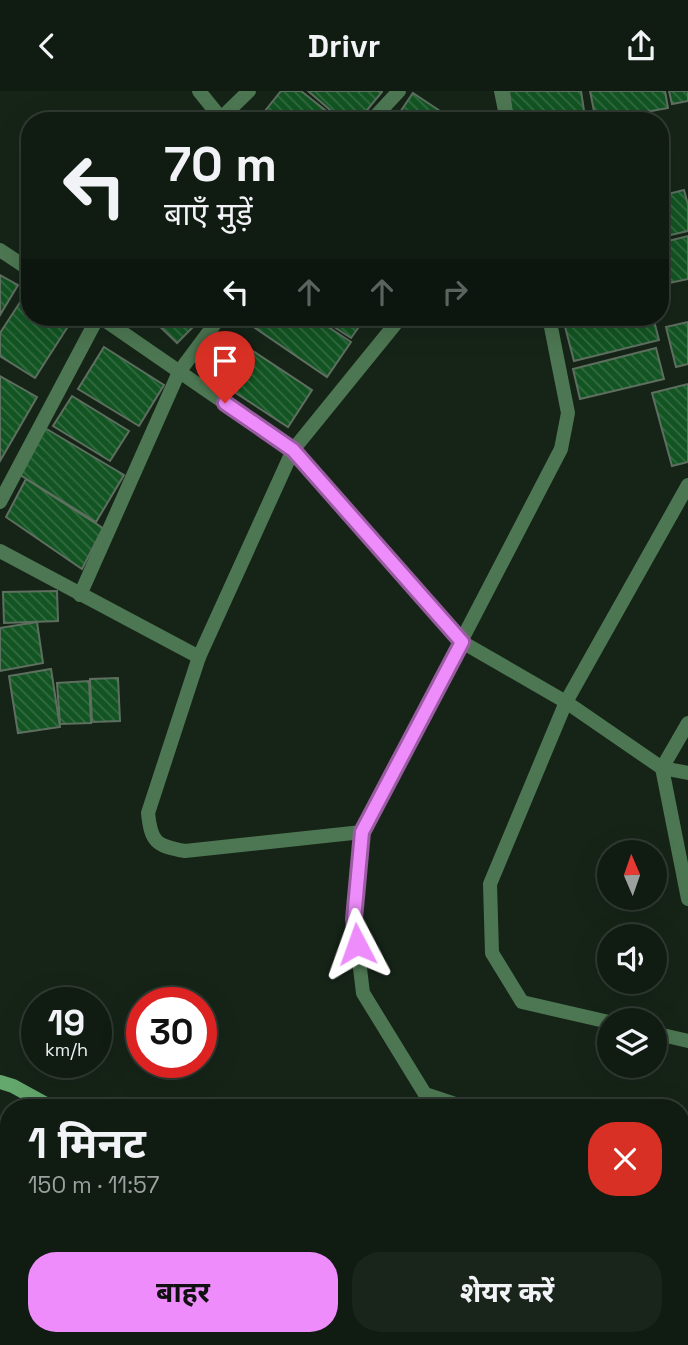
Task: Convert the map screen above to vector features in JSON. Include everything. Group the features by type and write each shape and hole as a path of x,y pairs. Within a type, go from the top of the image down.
{"main road":[{"path":"0,1082 37,1099"}],"street":[{"path":"199,91 214,112"},
{"path":"226,112 249,91"},
{"path":"379,112 399,91"},
{"path":"501,91 505,112"},
{"path":"0,250 21,264"},
{"path":"1,496 94,326"},
{"path":"112,326 293,450 462,642 566,702 662,768 688,773"},
{"path":"80,595 179,372 213,326"},
{"path":"362,832 185,851 163,847 150,834 148,813 199,657 293,450 394,326"},
{"path":"440,1099 425,1094 363,993 354,919 362,832 561,450 568,413 551,326"},
{"path":"597,1019 522,1002 492,953 490,884 566,702 688,485"},
{"path":"0,551 199,657"},
{"path":"688,723 662,768 688,899"},
{"path":"667,1036 688,1041"}],"building":[{"path":"281,91 301,91 328,112 264,112"},
{"path":"308,91 382,91 365,112 332,112"},
{"path":"509,91 581,91 584,112 512,112"},
{"path":"590,91 665,91 668,108 646,112 594,112"},
{"path":"669,91 688,91 688,101 672,104"},
{"path":"413,93 442,112 400,112"},
{"path":"684,190 688,205 688,231 669,235 669,194"},
{"path":"688,236 688,279 669,283 669,241"},
{"path":"0,275 18,285 0,315"},
{"path":"21,301 21,326 68,326 35,378 0,356 0,333"},
{"path":"688,322 688,364 676,367 666,327"},
{"path":"159,326 194,326 177,343"},
{"path":"252,326 327,326 351,342 327,377"},
{"path":"333,326 360,326 351,338"},
{"path":"565,326 655,326 659,340 574,361"},
{"path":"227,334 312,390 288,427 202,371"},
{"path":"104,347 164,385 139,426 78,389"},
{"path":"656,348 664,379 580,399 573,369"},
{"path":"0,376 37,397 0,461"},
{"path":"688,384 688,462 672,466 652,393"},
{"path":"72,396 129,431 110,461 53,426"},
{"path":"45,428 124,475 96,522 17,473"},
{"path":"26,479 103,528 82,569 6,517"},
{"path":"57,591 58,621 4,623 3,592"},
{"path":"37,622 43,663 0,671 0,628"},
{"path":"51,669 60,727 18,733 9,676"},
{"path":"118,678 120,721 92,722 90,679"},
{"path":"89,681 91,723 60,724 57,683"}],"route":[{"path":"225,403 293,450 462,642 362,832 354,919 357,944"}]}
